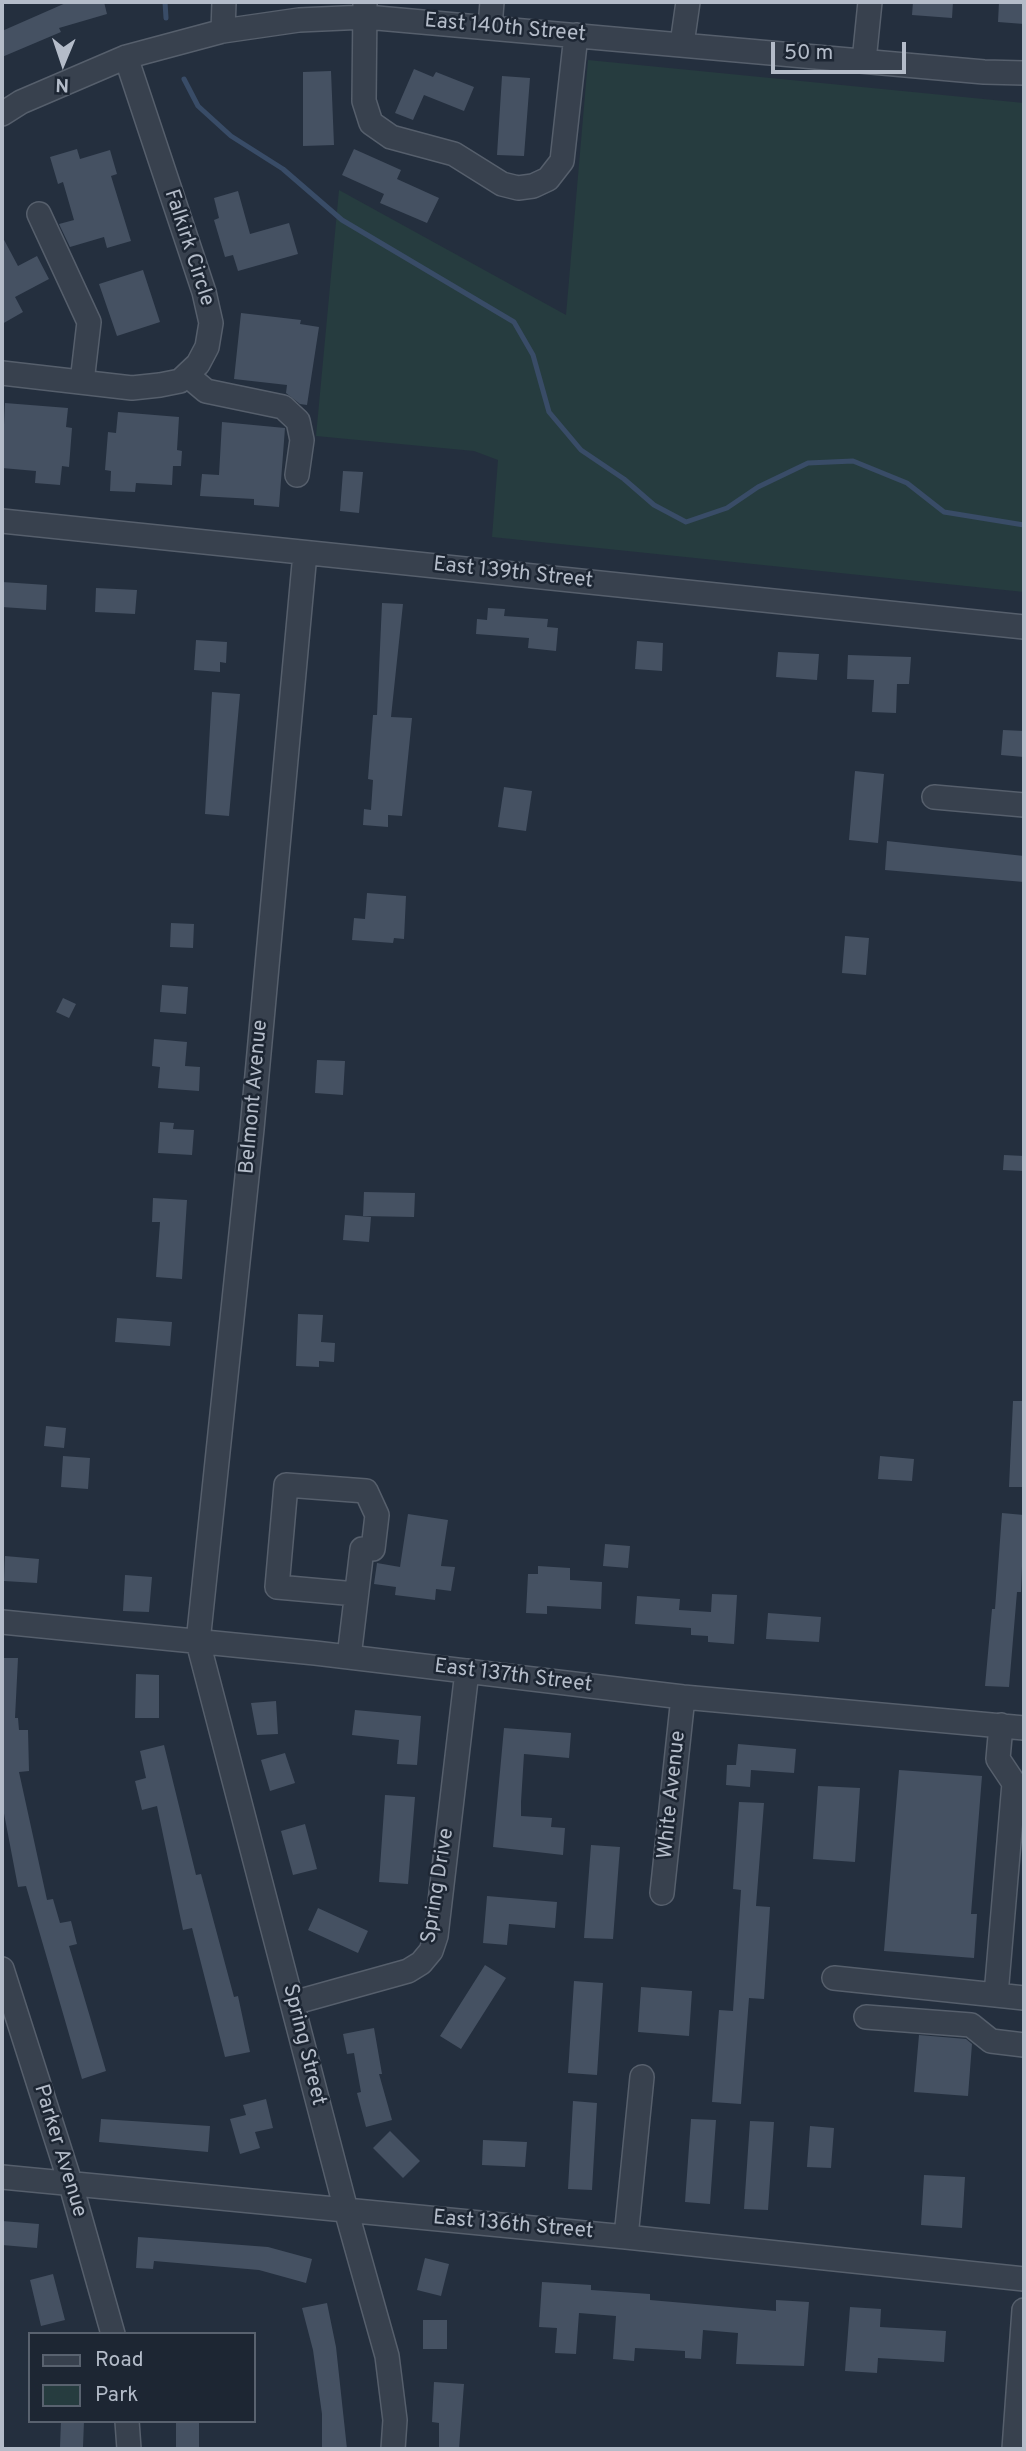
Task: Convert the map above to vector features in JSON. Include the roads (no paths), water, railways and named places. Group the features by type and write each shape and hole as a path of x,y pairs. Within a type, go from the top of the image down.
{"street":[{"path":"223,31 224,2"},
{"path":"490,27 492,2"},
{"path":"682,44 688,2"},
{"path":"864,61 870,2"},
{"path":"365,9 364,101 371,123 391,137 454,154 502,184 518,188 533,186 548,179 562,161 576,35"},
{"name":"East 140th Street","path":"2,114 21,102 125,57 223,31 365,9 490,27 1024,73"},
{"name":"Falkirk Circle","path":"125,57 204,292 211,323 207,346 198,364 187,375"},
{"path":"38,214 89,322 82,382"},
{"path":"2,373 132,388 180,381 187,375 206,391 283,407 298,421 302,440 297,475"},
{"name":"East 139th Street","path":"2,521 1024,627"},
{"name":"Belmont Avenue","path":"198,1642 252,1129 305,553"},
{"path":"934,797 1024,804"},
{"path":"349,1657 362,1549 373,1549 377,1515 366,1491 286,1485 277,1587 356,1594"},
{"name":"East 137th Street","path":"2,1622 349,1657 683,1697 1013,1726"},
{"name":"Spring Street","path":"198,1642 345,2210 387,2356 396,2420 393,2449"},
{"name":"Spring Drive","path":"292,2003 408,1970 421,1963 431,1951 436,1936 467,1671"},
{"name":"White Avenue","path":"662,1893 683,1697"},
{"path":"996,1995 1014,1783 998,1759 1013,1726"},
{"name":"Parker Avenue","path":"2,1969 71,2185 112,2332"},
{"path":"834,1978 1024,1998"},
{"path":"866,2017 971,2025 991,2042 1024,2045"},
{"path":"626,2236 642,2077"},
{"name":"East 136th Street","path":"2,2178 626,2236 1024,2279"},
{"path":"1014,2449 1024,2310"},
{"path":"127,2423 129,2449"}],"waterway":[{"path":"165,2 166,18"},
{"path":"184,79 198,106 231,136 283,169 342,220 514,322 533,355 549,412 581,450 624,479 654,505 686,522 727,508 758,487 808,463 853,461 907,483 944,512 1024,525"}]}
